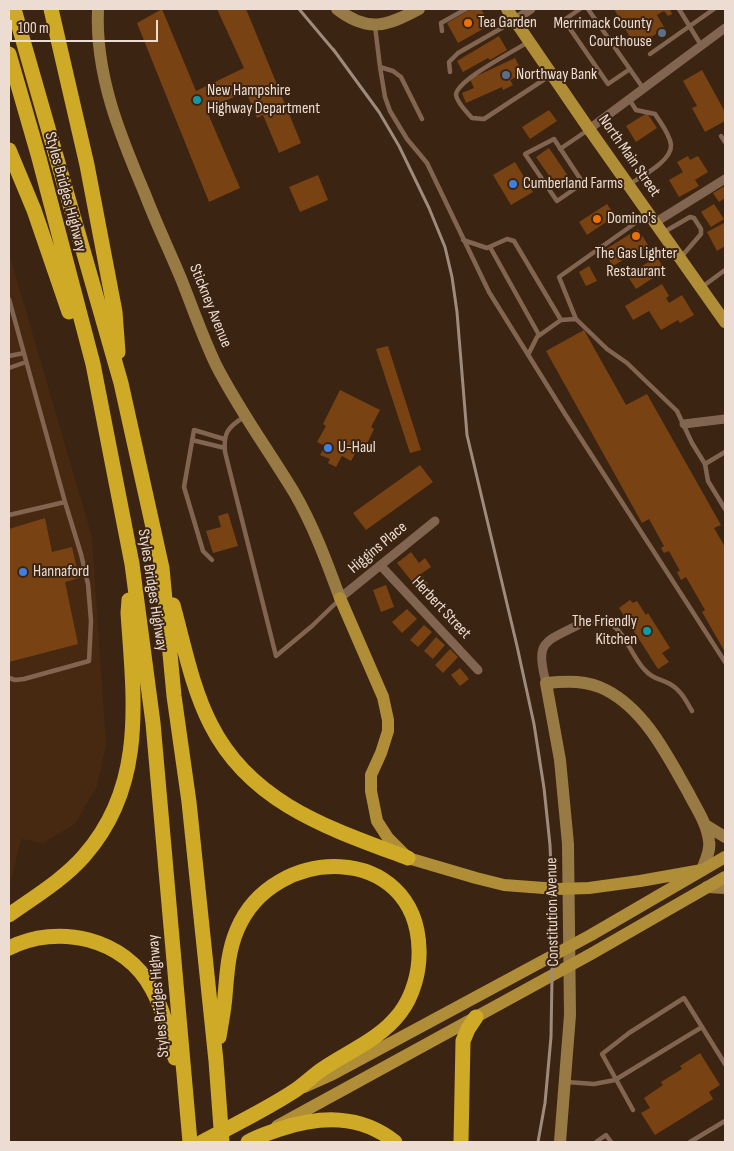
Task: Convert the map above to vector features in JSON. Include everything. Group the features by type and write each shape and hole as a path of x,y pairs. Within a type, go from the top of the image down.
{"highway":[{"name":"Styles Bridges Highway","path":"14,9 121,383 162,568 174,696 189,802 216,1061"},
{"path":"51,9 87,165 116,312 121,383"},
{"name":"Styles Bridges Highway","path":"9,54 39,158 92,364 132,564 153,723 190,1142"},
{"path":"9,150 34,210 104,419"},
{"path":"9,915 52,884 83,857 102,831 119,797 132,743 133,696 128,613 132,564"},
{"path":"162,568 197,692 210,725 222,744 244,771 261,787 289,808 352,837 408,858"},
{"path":"202,1142 241,1122 293,1093 324,1068 364,1045 382,1032 400,1013 408,1001 414,986 419,962 420,952 417,930 409,908 396,890 378,876 346,866 313,868 283,879 252,904 237,929 229,952 216,1061 220,1120 222,1142"},
{"path":"9,948 22,941 44,936 78,936 100,943 120,954 138,969 151,987 161,1008 186,1098"},
{"path":"461,1142 463,1041 476,1017"},
{"path":"220,1120 228,1142"},
{"path":"252,1140 300,1123 314,1120 331,1120 364,1125 395,1142"}],"main road":[{"name":"North Main Street","path":"507,9 725,322"},
{"path":"340,598 383,697 388,720 388,731 371,775 371,791 377,821 388,838 408,858 476,878 530,888 589,888 640,882 702,870"},
{"path":"293,1093 333,1074 591,935 725,857"},
{"path":"252,1140 591,954 725,877"}],"street":[{"name":"Stickney Avenue","path":"98,9 100,53 118,130 216,364 245,416 296,496 321,548 340,598"},
{"path":"336,9 354,20 375,25 397,21 419,9"},
{"path":"515,20 531,9"},
{"path":"589,129 725,28"},
{"path":"656,223 725,179"},
{"path":"684,424 725,419"},
{"name":"Higgins Place","path":"340,598 435,521"},
{"name":"Herbert Street","path":"381,566 478,670"},
{"path":"578,625 558,635 543,648 540,654 546,683 568,681 591,684 604,689 627,704 639,717 658,742 707,826 710,843 702,870"},
{"name":"Constitution Avenue","path":"546,683 560,760 568,844 570,1015 560,1142"},
{"path":"707,826 725,838"},
{"path":"707,887 725,888"}],"lane":[{"path":"442,31 441,23 466,9"},
{"path":"580,9 564,20 608,84 630,69"},
{"path":"588,9 643,88"},
{"path":"679,9 701,45"},
{"path":"650,54 714,9"},
{"path":"450,72 449,62 458,53 515,20"},
{"path":"375,25 385,96 394,118 407,139 427,163 489,292 725,662"},
{"path":"530,42 473,75 459,88 456,98 472,118 484,119 552,74"},
{"path":"380,67 393,71 401,77 422,119"},
{"path":"628,99 636,110 654,114 664,128 671,145 664,161 629,184"},
{"path":"560,149 589,129"},
{"path":"721,136 725,142"},
{"path":"554,139 560,149 583,183 557,201 525,154 554,139"},
{"path":"680,258 701,234 701,228 694,218 690,217 656,223 578,264 559,278 576,319 607,349 628,363 677,411 705,464 708,480 725,509"},
{"path":"463,240 487,248 507,239 514,241 561,320"},
{"path":"490,247 539,335"},
{"path":"701,288 724,272"},
{"path":"9,300 81,554 88,584 91,621 89,661 24,679 15,680 9,678"},
{"path":"528,355 539,335 561,320 576,319"},
{"path":"9,356 24,353"},
{"path":"9,368 26,362"},
{"path":"245,416 231,426 224,439 224,448 276,656 312,626 340,598"},
{"path":"212,560 203,551 184,487 194,430 224,439"},
{"path":"192,440 224,448"},
{"path":"705,464 725,452"},
{"path":"9,515 65,502"},
{"path":"578,625 597,622 613,625 645,671 658,680 672,685 683,695 692,711"},
{"path":"633,1110 602,1054 629,1033 684,998 725,1064"},
{"path":"565,1082 594,1084 615,1080 702,1027"},
{"path":"690,1142 725,1121"},
{"path":"596,1142 606,1136 611,1142"}],"shaded area":[{"path":"9,253 92,537 106,745 97,786 75,824 43,843 21,839 10,884 9,884"}],"building":[{"name":"New Hampshire Highway Department","path":"162,9 196,91 244,68 217,9 246,9 301,143 279,153 263,115 257,118 246,92 206,109 240,188 209,202 137,23"},
{"path":"471,9 481,9 490,25 458,43 447,23"},
{"path":"614,9 670,9 672,14 668,16 664,11 657,15 665,29 635,46"},
{"path":"499,36 507,50 463,72 457,61"},
{"path":"515,58 523,74 510,80 513,85 503,90 502,87 466,103 462,93 474,88 470,79"},
{"path":"702,70 725,112 725,121 705,132 692,108 697,106 683,81"},
{"path":"549,110 557,121 530,139 522,127"},
{"path":"647,113 657,128 636,142 626,126"},
{"name":"Cumberland Farms","path":"549,148 572,182 559,190 536,157"},
{"path":"688,156 690,160 698,156 708,172 695,180 699,186 679,197 669,180 683,172 677,162"},
{"name":"Cumberland Farms","path":"515,162 533,192 511,205 493,175"},
{"path":"318,175 328,200 300,212 289,187"},
{"path":"725,186 725,198 719,202 713,193"},
{"name":"Domino's","path":"607,204 615,216 587,235 579,222"},
{"path":"714,204 724,219 711,227 701,212"},
{"path":"724,223 725,246 717,251 707,232"},
{"path":"638,229 648,245 613,266 603,251"},
{"path":"657,257 665,270 636,289 627,275"},
{"path":"589,266 597,281 586,286 579,272"},
{"path":"662,284 669,296 666,298 669,303 682,295 694,315 680,323 678,320 661,330 649,311 633,320 625,306"},
{"path":"584,330 626,405 647,394 721,525 714,528 725,547 725,652 702,612 705,610 686,577 681,580 677,572 680,571 669,551 664,553 661,548 664,546 649,519 642,523 546,351"},
{"path":"388,346 421,450 410,453 376,349"},
{"path":"340,390 380,410 371,427 374,429 365,448 360,445 351,461 342,456 336,467 328,463 330,459 320,455 325,446 317,442 326,426 323,424"},
{"path":"420,465 433,482 366,530 353,513"},
{"path":"228,513 238,546 213,553 206,531 221,527 218,516"},
{"path":"45,518 52,552 72,547 79,578 65,582 78,644 9,662 9,529"},
{"path":"411,552 419,563 425,558 431,567 421,574 428,584 419,590 397,563"},
{"path":"386,585 394,607 381,612 373,590"},
{"name":"The Friendly Kitchen","path":"630,600 633,603 637,601 646,615 648,613 670,648 662,653 669,662 658,669 619,608"},
{"path":"407,609 417,619 402,633 392,622"},
{"path":"424,625 432,632 418,647 410,640"},
{"path":"436,637 445,645 433,659 424,651"},
{"path":"450,649 458,657 443,673 435,665"},
{"path":"460,668 469,679 460,686 451,675"},
{"path":"700,1053 720,1085 709,1092 713,1099 655,1135 641,1113 650,1108 644,1098 663,1085 661,1082 682,1069 680,1066"}],"railway":[{"path":"299,9 336,53"},
{"path":"333,49 379,112 399,146 429,208 445,247 452,277 457,312 467,435 534,724 544,788 550,845 553,917 551,1037 545,1103 538,1142"}],"place":[{"name":"Tea Garden","path":"468,23"},
{"name":"Merrimack County Courthouse","path":"662,33"},
{"name":"Northway Bank","path":"506,75"},
{"name":"New Hampshire Highway Department","path":"197,100"},
{"name":"Cumberland Farms","path":"513,184"},
{"name":"Domino's","path":"597,219"},
{"name":"The Gas Lighter Restaurant","path":"636,236"},
{"name":"U-Haul","path":"328,448"},
{"name":"Hannaford","path":"23,572"},
{"name":"The Friendly Kitchen","path":"647,631"}]}
